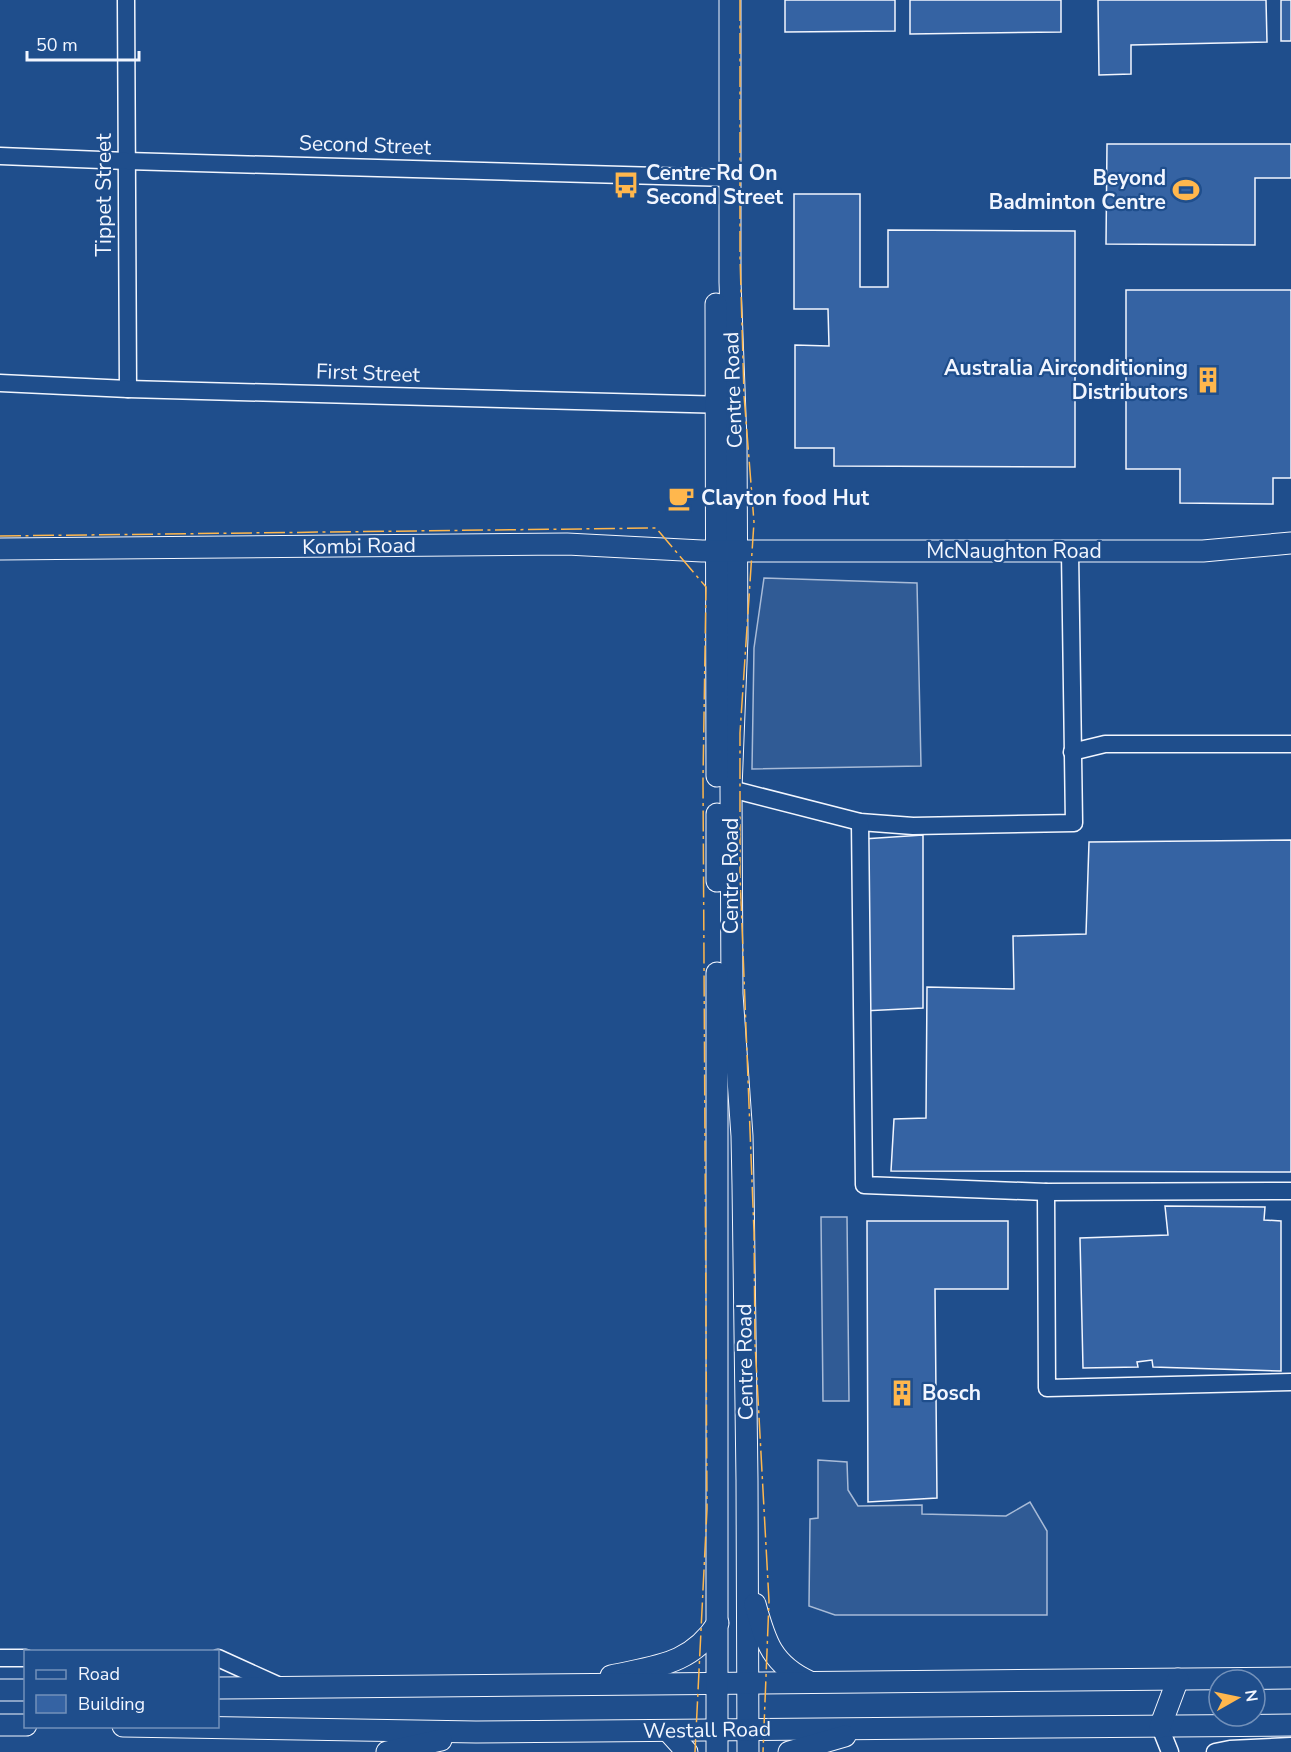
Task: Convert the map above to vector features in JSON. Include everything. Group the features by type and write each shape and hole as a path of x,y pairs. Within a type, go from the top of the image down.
{"main road":[{"name":"Centre Road","path":"717,0 729,282 725,405 727,550 717,1752"},
{"name":"Centre Road","path":"723,178 730,0"},
{"name":"McNaughton Road","path":"727,550 1203,551 1291,543"},
{"name":"Kombi Road","path":"0,549 567,544 727,550"},
{"name":"Centre Road","path":"727,550 737,638 731,789 732,994 742,1136 748,1752"},
{"path":"748,1577 765,1638 771,1650 789,1671 810,1682"},
{"path":"572,1685 682,1658 699,1647 718,1623"},
{"path":"219,1688 1291,1678"},
{"path":"1160,1727 1178,1679"},
{"path":"0,1690 24,1690"},
{"path":"0,1725 24,1725"},
{"name":"Westall Road","path":"219,1728 476,1732 1291,1725"},
{"path":"789,1752 878,1728"},
{"path":"668,1731 687,1752"},
{"path":"387,1752 476,1732"}],"street":[{"name":"Tippet Street","path":"126,0 128,389"},
{"name":"Second Street","path":"0,156 723,178"},
{"name":"First Street","path":"0,383 128,389 725,405"},
{"path":"731,789 860,822 913,826 1074,823 1070,552"},
{"path":"1072,752 1105,744 1291,744"},
{"path":"860,822 864,1185 1046,1192 1291,1191"},
{"path":"1046,1192 1047,1388 1291,1382"},
{"path":"0,1658 24,1658"},
{"path":"219,1658 284,1687"},
{"path":"1160,1727 1170,1752"},
{"path":"1215,1752 1230,1749 1291,1746"}],"shaded area":[{"path":"764,578 917,583 921,766 752,769 754,648"},
{"path":"821,1217 847,1217 849,1401 823,1401"},
{"path":"818,1460 847,1462 848,1490 858,1506 922,1505 922,1514 1006,1516 1030,1502 1047,1531 1047,1615 835,1615 809,1606 810,1519 818,1518"}],"building":[{"path":"785,0 895,0 895,31 785,32"},
{"path":"910,0 1061,0 1061,32 910,34"},
{"path":"1098,0 1266,0 1267,42 1131,45 1131,74 1099,75"},
{"path":"1281,0 1291,0 1291,41 1281,41"},
{"path":"1107,144 1291,144 1291,178 1255,178 1255,245 1106,244"},
{"path":"794,194 860,194 860,287 888,287 888,230 1075,231 1075,467 834,466 834,448 795,448 795,345 829,346 828,309 794,309"},
{"name":"Australia Airconditioning Distributors","path":"1126,290 1291,290 1291,478 1273,478 1273,504 1180,503 1180,469 1126,469"},
{"path":"923,835 923,1008 863,1011 863,839"},
{"path":"1291,840 1291,1172 891,1171 894,1119 926,1118 927,987 1014,989 1013,936 1086,934 1089,842"},
{"path":"1165,1206 1265,1207 1264,1220 1281,1221 1281,1371 1153,1367 1152,1360 1137,1362 1138,1367 1083,1368 1080,1238 1168,1235"},
{"name":"Bosch","path":"867,1221 1008,1221 1008,1289 935,1289 937,1498 868,1502"}],"power":[{"path":"740,0 740,256 744,395 754,522 740,733 740,875 754,1232 755,1343 769,1601 763,1752"},
{"path":"0,536 656,528 706,587 703,780 707,1509 695,1752"}],"place":[{"name":"Centre Rd On Second Street","path":"626,185"},
{"name":"Beyond Badminton Centre","path":"1186,190"},
{"name":"Australia Airconditioning Distributors","path":"1208,380"},
{"name":"Clayton food Hut","path":"681,498"},
{"name":"Bosch","path":"902,1393"}]}
